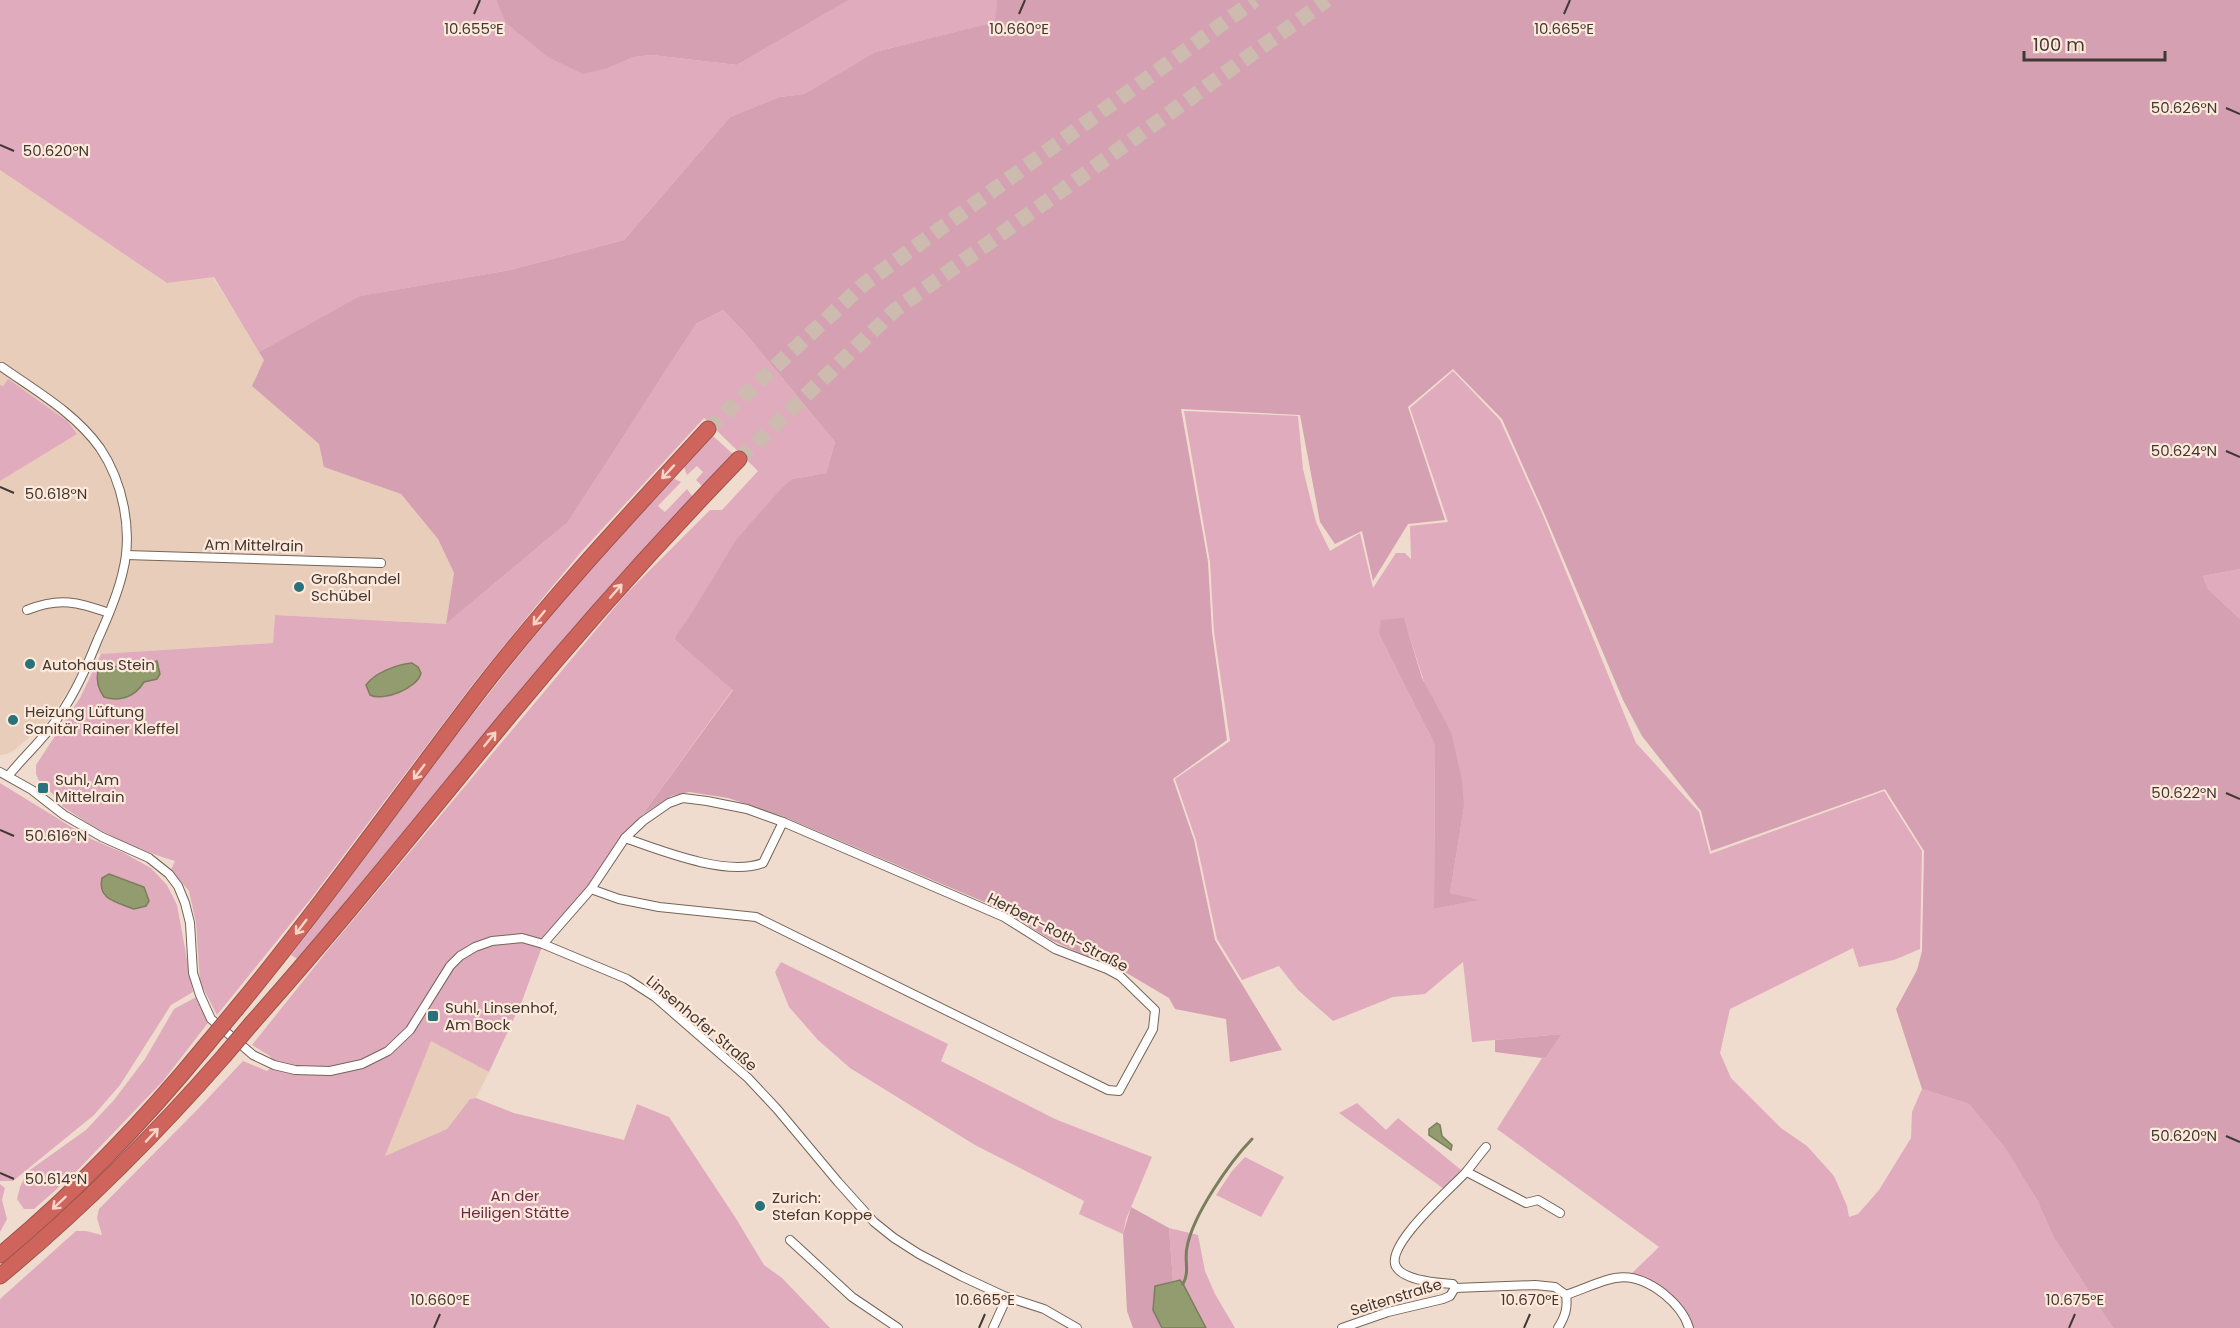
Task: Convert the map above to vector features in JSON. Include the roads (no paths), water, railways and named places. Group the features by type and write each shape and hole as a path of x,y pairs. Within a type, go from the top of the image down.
{"highway":[{"path":"0,1255 108,1156 171,1088 287,947 503,662 592,556 708,429"},
{"path":"0,1276 74,1211 146,1142 224,1056 373,882 578,634 739,459"}],"street":[{"path":"2,367 68,414 100,448 121,495 125,519 126,555 110,613 79,683 59,716 9,775"},
{"name":"Am Mittelrain","path":"126,555 381,563"},
{"path":"27,610 62,601 77,602 110,613"},
{"name":"Linsenhofer Straße","path":"0,772 32,790 64,815 102,837 149,858 169,874 178,886 185,903 190,923 193,973 211,1019 253,1054 274,1065 295,1070 330,1071 362,1064 388,1051 410,1030 450,966 475,946 492,941 522,938 543,944 627,979 654,997 755,1085 874,1222 919,1254 1007,1298 1044,1310 1077,1328"},
{"name":"Herbert-Roth-Straße","path":"543,944 591,889 625,838 651,815 669,803 683,798 747,809 783,822 1004,917 1055,949 1120,976 1155,1010 1153,1029 1119,1091 1108,1090 756,917 659,907 619,899 591,889"},
{"path":"625,838 686,859 742,868 753,867 764,863 783,822"},
{"name":"Seitenstraße","path":"1455,1288 1453,1284 1422,1280 1398,1270 1394,1256 1414,1226 1467,1172 1486,1147"},
{"path":"1467,1172 1526,1203 1538,1200 1560,1213"},
{"path":"790,1240 852,1297 898,1328"},
{"path":"1558,1328 1568,1304 1566,1295 1624,1276 1643,1280 1669,1298 1681,1312 1689,1328"},
{"name":"Seitenstraße","path":"1455,1288 1535,1285 1555,1287 1566,1295"},
{"name":"Seitenstraße","path":"1342,1328 1388,1312 1443,1299 1450,1296 1455,1288"},
{"path":"993,1328 1007,1298"}],"waterway":[{"path":"1183,1284 1186,1275 1187,1247 1196,1220 1223,1175 1252,1139"}],"tunnel":[{"path":"708,429 864,284 1255,0"},
{"path":"739,459 895,310 1327,0"}],"place":[{"name":"Großhandel Schübel","path":"299,587"},
{"name":"Autohaus Stein","path":"30,664"},
{"name":"Heizung Lüftung Sanitär Rainer Kleffel","path":"13,720"},
{"name":"Suhl, Am Mittelrain","path":"43,788"},
{"name":"Suhl, Linsenhof, Am Bock","path":"433,1016"},
{"name":"Zurich: Stefan Koppe","path":"760,1206"}],"park label":[{"name":"An der Heiligen Stätte","path":"515,1204"}]}
